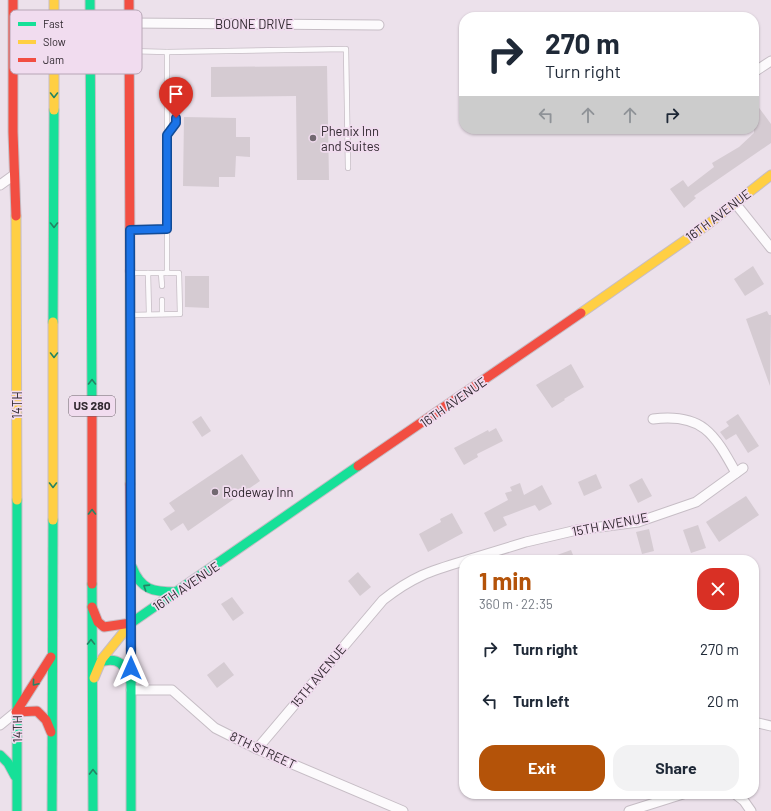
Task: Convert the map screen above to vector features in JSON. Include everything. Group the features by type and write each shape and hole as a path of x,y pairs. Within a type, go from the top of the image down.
{"main road":[{"name":"14TH","path":"13,0 13,10"},
{"name":"US 280","path":"90,0 90,10"},
{"name":"14TH","path":"13,74 14,175 17,249 17,811"},
{"name":"US 280","path":"52,811 54,74"},
{"name":"US 280","path":"90,74 93,811"},
{"path":"129,74 130,811"},
{"name":"16TH AVENUE","path":"130,623 543,340 735,203 771,175"},
{"path":"130,562 137,579 146,587 157,592 176,592"},
{"path":"91,604 98,622 104,627 130,623"},
{"path":"92,684 100,662 130,623"},
{"path":"16,712 23,697 46,669 52,653"},
{"path":"100,662 110,659 119,662 127,673 131,686"},
{"path":"16,712 32,710 39,712 48,723 52,733"},
{"path":"0,755 11,766 17,783"}],"street":[{"name":"BOONE DRIVE","path":"142,23 379,25"},
{"path":"759,69 771,61"},
{"path":"0,185 14,175"},
{"path":"735,203 771,248"},
{"name":"15TH AVENUE","path":"482,555 526,542 577,530 638,522 696,502 740,471 720,443 701,426 679,417 653,419"},
{"name":"15TH AVENUE","path":"257,749 383,600 404,583 459,562"},
{"name":"8TH STREET","path":"131,686 172,690 215,728 257,749 403,811"},
{"path":"0,725 16,712"},
{"path":"759,723 771,726"},
{"path":"629,811 667,799"},
{"path":"741,799 751,811"}],"lane":[{"path":"142,51 346,49 348,168"},
{"path":"167,52 167,273"},
{"path":"167,79 176,95 176,102"},
{"path":"167,135 176,123 176,118"},
{"path":"130,230 167,229"},
{"path":"130,273 179,273 180,314 130,315"},
{"path":"148,273 149,314"},
{"path":"161,273 162,286"},
{"path":"162,300 162,314"}],"building":[{"name":"Phenix Inn and Suites","path":"327,66 329,180 297,180 296,96 211,97 211,67"},
{"path":"759,108 771,124 771,143 694,196 696,198 684,208 670,189 683,180 688,187 714,167 712,163 739,147 753,134 759,134"},
{"path":"184,117 236,118 236,137 250,137 250,157 236,156 235,177 219,177 219,187 183,186"},
{"path":"753,266 764,284 745,296 734,279"},
{"path":"185,276 209,276 209,308 185,307"},
{"path":"767,311 769,315 771,315 770,386 746,319"},
{"path":"571,364 584,387 552,408 536,385"},
{"path":"738,414 759,446 748,453 736,434 726,440 720,432 729,426 726,422"},
{"path":"201,416 211,431 202,437 192,422"},
{"path":"496,428 503,441 477,454 478,457 464,465 454,448 488,430 489,432"},
{"name":"Rodeway Inn","path":"242,454 260,481 188,531 183,523 171,531 163,519 175,511 169,503"},
{"path":"596,474 602,488 584,496 578,482"},
{"path":"642,478 652,496 638,503 629,485"},
{"path":"520,483 524,495 542,485 552,504 539,511 535,505 503,517 507,525 494,532 484,513 508,500 505,493 512,491 510,487"},
{"path":"746,496 759,515 719,542 706,522"},
{"path":"452,513 463,533 428,552 419,534 441,522 440,519"},
{"path":"698,525 706,548 691,553 683,530"},
{"path":"649,529 654,551 642,554 636,532"},
{"path":"571,550 573,555 557,555"},
{"path":"358,572 371,587 360,596 348,581"},
{"path":"232,597 244,613 233,621 221,604"},
{"path":"224,662 234,675 217,688 207,675"}],"traffic: fast":[{"path":"90,0 90,10"},
{"path":"90,74 92,414"},
{"path":"53,322 54,110"},
{"path":"131,623 358,466"},
{"path":"17,500 17,811"},
{"path":"52,811 53,520"},
{"path":"132,567 139,581 149,588 154,590 176,592"},
{"path":"92,584 93,811"},
{"path":"131,649 131,811"},
{"path":"100,662 107,660 117,661 124,667 131,682"},
{"path":"0,755 8,763 15,776"}],"traffic: slow":[{"path":"54,0 54,10"},
{"path":"54,74 54,110"},
{"path":"581,313 707,225 771,175"},
{"path":"16,216 17,500"},
{"path":"130,271 130,484"},
{"path":"53,322 53,520"},
{"path":"94,678 102,659 131,623"}],"traffic: jam":[{"path":"13,0 13,10"},
{"path":"129,0 129,10"},
{"path":"13,74 13,132 16,216"},
{"path":"129,74 130,271"},
{"path":"358,466 581,313"},
{"path":"92,414 92,584"},
{"path":"130,484 131,649"},
{"path":"92,607 98,622 104,627 131,623"},
{"path":"51,657 16,712 37,711 46,720 51,732"}],"place":[{"name":"Phenix Inn and Suites","path":"313,138"},
{"name":"Rodeway Inn","path":"215,492"}],"route":[{"path":"131,668 130,230 167,229 167,135 176,123 176,118"}]}
